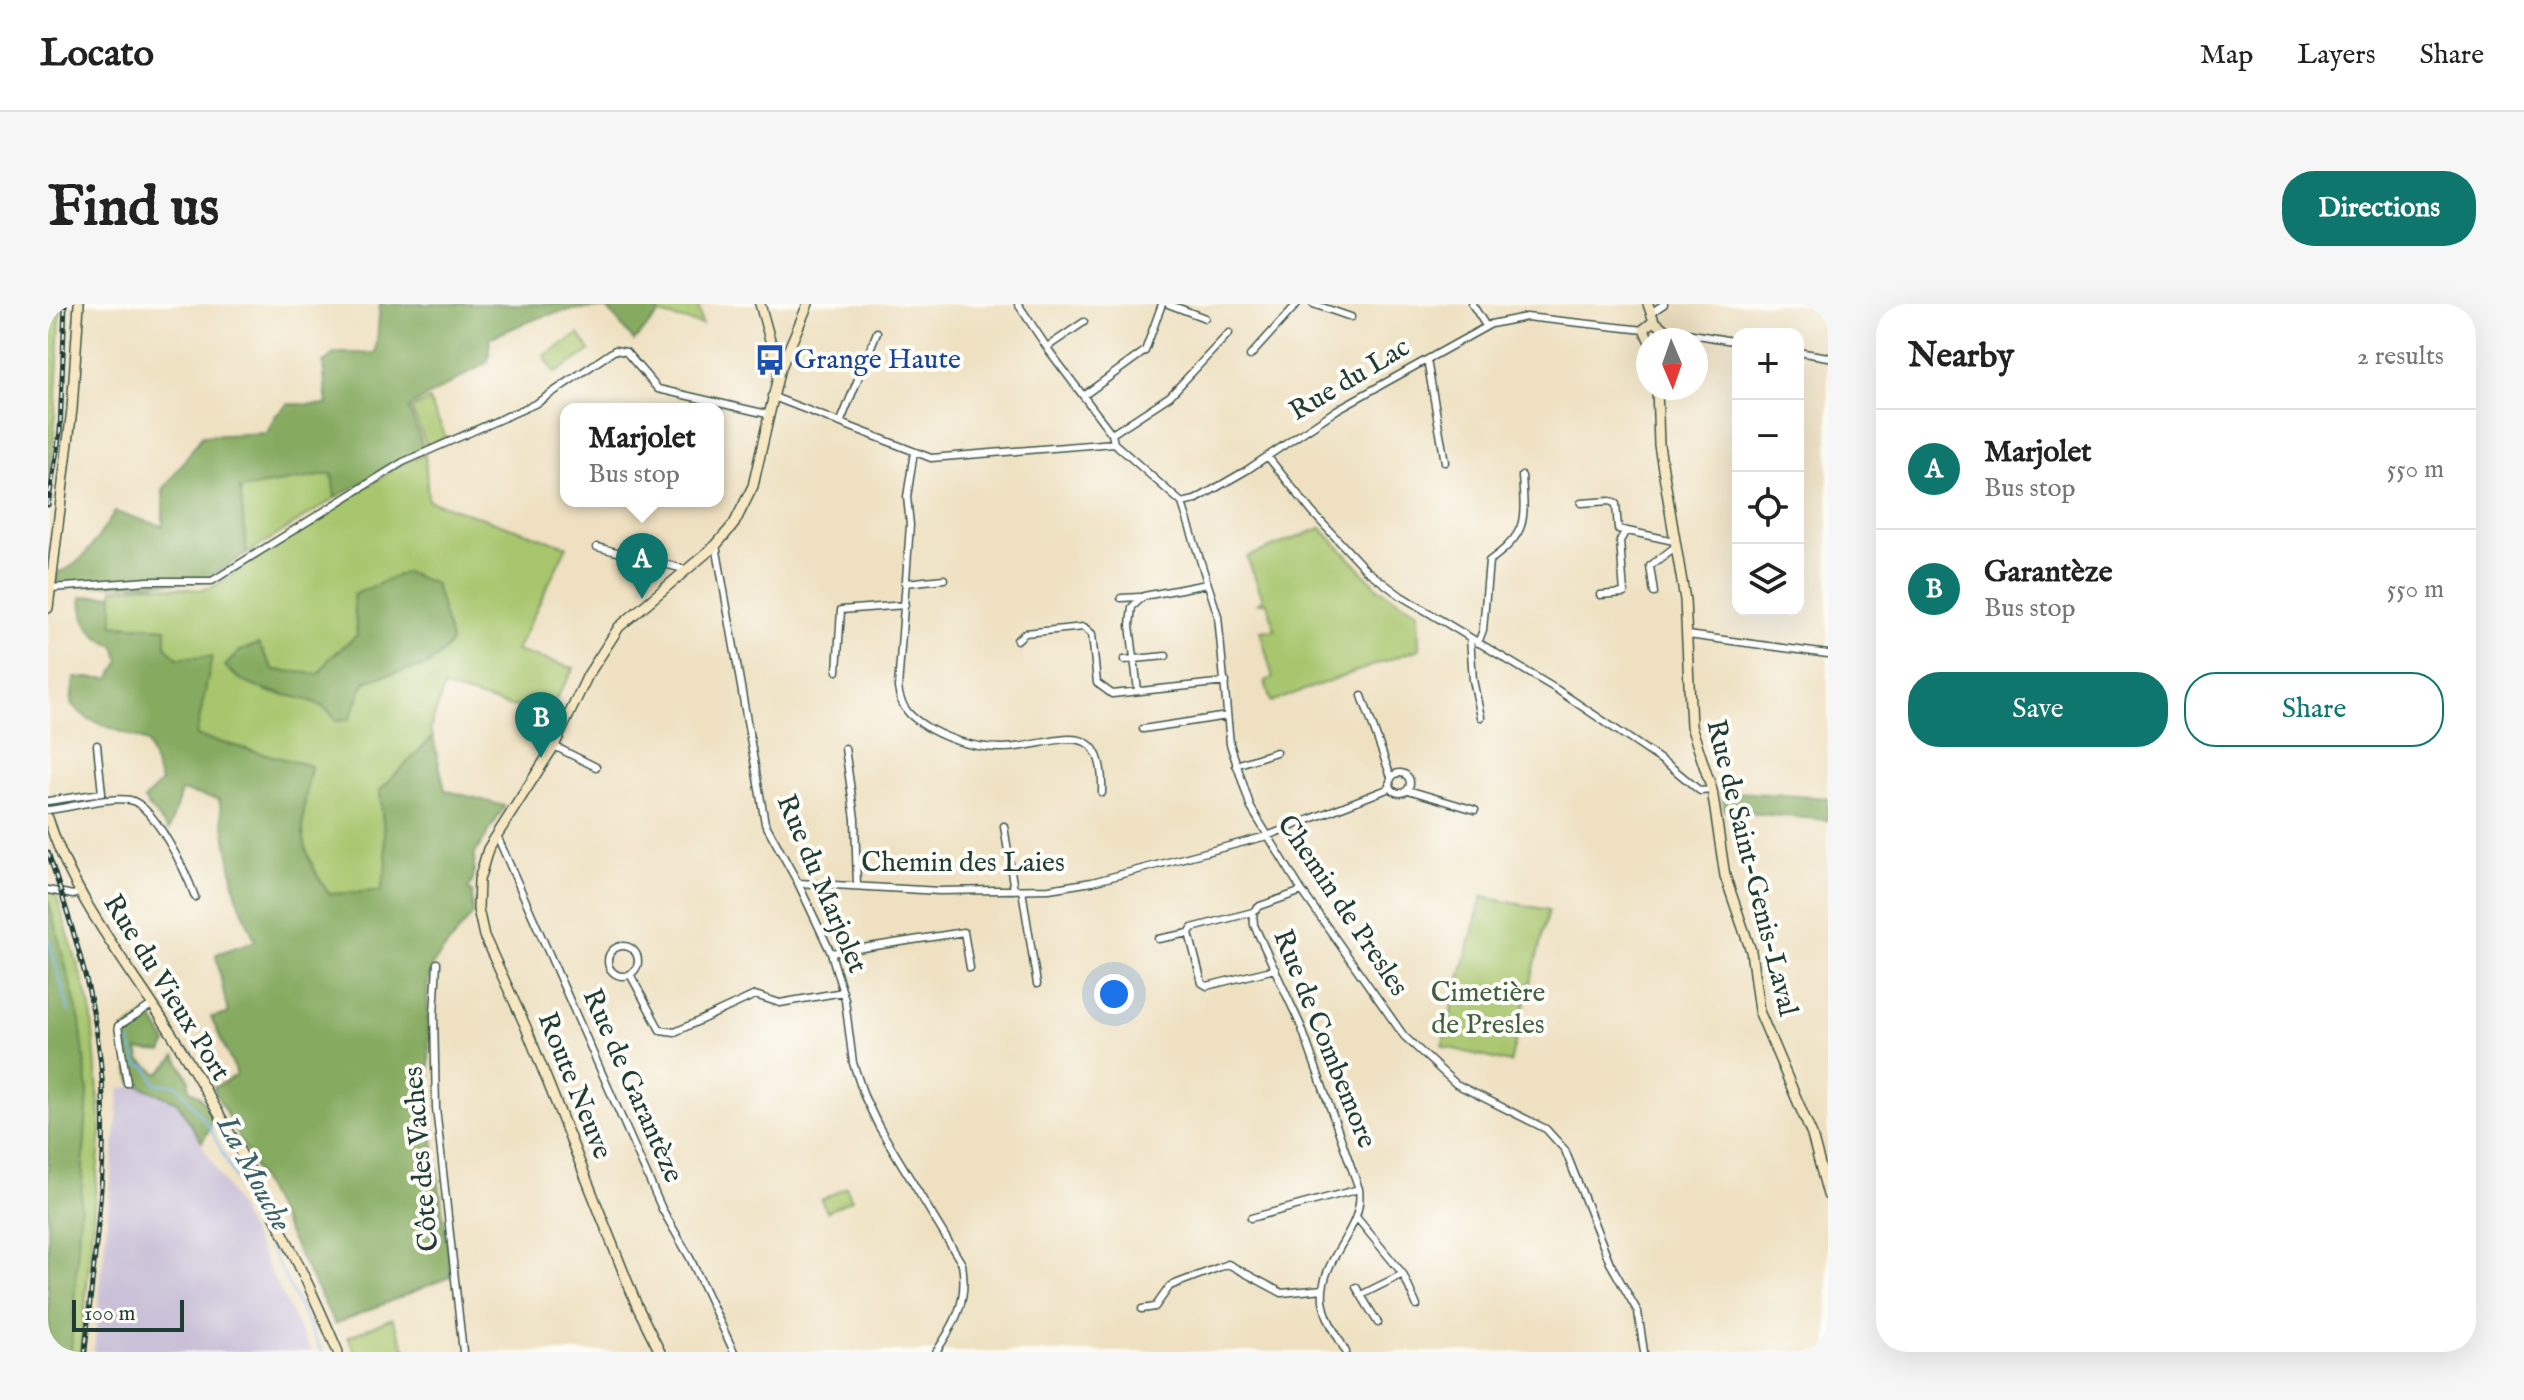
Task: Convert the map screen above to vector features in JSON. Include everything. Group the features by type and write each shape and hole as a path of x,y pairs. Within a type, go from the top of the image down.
{"street":[{"path":"48,608 72,409 79,304"},
{"path":"760,304 779,372"},
{"name":"Route Neuve","path":"660,1352 637,1306 525,1025 481,927 478,909 482,866 496,835 554,746 588,675 619,627 716,545 734,524 753,486 771,396 808,304"},
{"path":"1018,304 1112,434 1114,443 1159,487 1182,503"},
{"path":"1083,396 1145,351 1162,304"},
{"path":"1168,304 1205,318"},
{"path":"1250,356 1297,304"},
{"path":"1313,304 1351,317"},
{"path":"1472,304 1486,326"},
{"path":"1651,313 1664,304"},
{"name":"Rue du Lac","path":"1182,503 1195,500 1268,457 1329,415 1486,326 1526,317 1636,334"},
{"path":"1047,347 1084,322"},
{"path":"841,421 877,332"},
{"path":"1112,434 1170,396 1229,333"},
{"path":"1708,337 1732,341"},
{"path":"770,343 788,349"},
{"path":"51,588 148,581 201,584 212,581 403,462 537,403 615,350 626,352 658,389 719,403"},
{"path":"1804,353 1828,357"},
{"path":"1427,360 1445,462"},
{"path":"771,396 931,458 1114,443"},
{"name":"Rue de Saint-Genis-Laval","path":"1657,400 1659,445 1688,635 1691,726 1712,790 1725,876 1751,951 1759,1011 1812,1135 1828,1195"},
{"path":"724,404 767,414"},
{"path":"914,452 907,497 910,525 898,688 901,706 918,722 947,739 974,745 1003,748 1062,737 1086,741 1098,753 1102,793"},
{"path":"1268,457 1312,512 1366,570 1401,596 1556,689 1670,766 1700,791 1712,790"},
{"path":"1478,643 1483,630 1489,561 1518,538 1525,519 1522,476"},
{"path":"1581,503 1610,501 1616,504 1618,529 1674,544"},
{"name":"Chemin de Presles","path":"1182,503 1221,629 1227,716 1236,765 1267,836 1404,1036 1437,1069 1466,1090 1546,1129 1565,1150 1610,1263 1638,1312 1644,1352"},
{"path":"1600,595 1624,593 1620,541 1625,532"},
{"path":"1654,593 1650,566 1674,544"},
{"name":"Rue du Marjolet","path":"716,545 763,818 831,953 843,992 853,1063 864,1096 879,1127 962,1264 966,1287 962,1306 936,1352"},
{"path":"597,547 684,569"},
{"path":"905,583 944,579"},
{"path":"1121,598 1207,584"},
{"path":"1138,691 1130,614 1144,596"},
{"path":"837,671 841,610 905,605"},
{"path":"1017,640 1025,633 1084,627 1092,634 1097,683 1112,694 1226,682"},
{"path":"1688,635 1828,654"},
{"path":"1470,638 1473,680 1481,717"},
{"path":"1124,660 1166,656"},
{"path":"1362,696 1391,777 1390,788 1399,794 1408,790 1475,810"},
{"path":"1143,729 1227,716"},
{"path":"48,801 102,793 97,745"},
{"path":"554,746 596,767"},
{"path":"845,748 855,819 857,886"},
{"path":"1236,765 1276,752"},
{"path":"1391,777 1397,773 1406,775 1410,784 1408,790"},
{"name":"Chemin des Laies","path":"798,883 1018,890 1092,882 1267,836 1390,788"},
{"path":"48,810 129,800 143,806 185,868 195,897"},
{"name":"Rue du Vieux Port","path":"48,818 80,892 235,1143 338,1352"},
{"path":"1004,826 1037,984"},
{"name":"Rue de Garantèze","path":"496,835 662,1209 690,1258 734,1352"},
{"path":"48,890 73,895 80,892"},
{"name":"Rue de Combemore","path":"1302,891 1260,906 1253,912 1254,925 1301,1026 1359,1189 1361,1205 1357,1218 1328,1272 1323,1289"},
{"path":"1253,912 1192,928 1189,933 1202,983 1207,986 1275,969"},
{"path":"831,953 964,932 970,968"},
{"path":"1158,939 1189,933"},
{"path":"617,947 629,947 638,956 637,967 630,974 619,975 609,966 610,953 617,947"},
{"name":"Côte des Vaches","path":"437,963 434,1015 436,1108 463,1352"},
{"path":"630,974 652,1021 660,1030 675,1032 755,995 780,1003 843,992"},
{"path":"127,1083 118,1026 152,1005"},
{"name":"Rue de Combemore","path":"1251,1218 1359,1189"},
{"path":"1357,1218 1403,1274 1417,1306"},
{"path":"1142,1309 1155,1307 1170,1286 1228,1264 1282,1293 1323,1289 1327,1316 1346,1352"},
{"path":"1361,1295 1403,1274"},
{"path":"1356,1287 1378,1323"}],"shaded area":[{"path":"139,1086 177,1102 233,1198 311,1352 94,1352 120,1088"}],"green space":[{"path":"48,304 61,304 53,450 48,479"},
{"path":"380,304 657,304 659,314 634,341 608,309 593,308 548,315 490,338 488,362 408,408 424,448 335,498 332,474 240,489 247,554 202,581 56,587 58,572 84,556 115,512 163,526 163,490 202,436 267,433 275,416 288,404 327,405 323,363 335,353 376,353"},
{"path":"657,304 698,304 702,325 659,314"},
{"path":"579,334 590,351 555,373 544,356"},
{"path":"429,400 446,437 427,446 411,409"},
{"path":"425,454 428,500 567,546 516,651 574,668 553,704 511,707 444,687 430,729 433,737 380,790 387,864 381,891 329,894 310,861 303,832 304,803 311,766 196,736 178,659 166,648 165,628 113,625 113,589 146,585 200,590 213,587 403,463","holes":["443,616 451,641 427,667 385,673 365,683 329,709 304,698 266,692 258,644 274,670 319,675 344,647 358,638 389,627"]},
{"path":"333,473 335,498 247,554 240,489"},
{"path":"1321,528 1379,589 1418,612 1419,649 1271,702 1265,681 1273,678 1260,631 1275,630 1267,602 1257,603 1263,599 1247,557"},
{"path":"405,572 435,584 451,641 444,652 425,665 365,682 349,720 336,721 327,710 315,703 254,686 225,666 240,651 258,644 274,670 319,674 330,658 357,635 353,595"},
{"path":"113,595 113,625 166,628 166,648 178,658 212,657 196,736 311,766 303,832 310,861 329,894 381,891 387,864 380,790 433,737 445,790 505,806 475,853 473,880 468,889 472,892 473,914 432,965 427,988 431,1123 451,1276 335,1324 213,1088 237,1075 211,1017 228,1014 216,954 255,941 236,894 219,799 181,791 169,831 144,800 161,782 147,742 88,719 71,704 74,678 110,678 120,661 115,646 89,628 81,597"},
{"path":"1721,791 1828,798 1828,820 1725,811"},
{"path":"48,885 55,891 91,1008 101,1130 81,1352 48,1352"},
{"name":"Cimetière de Presles","path":"1482,897 1549,910 1510,1063 1442,1046"},
{"path":"48,899 80,1021 88,1092 71,1352 48,1352"},
{"path":"142,1018 153,1020 167,1043 162,1052 138,1050 140,1060 159,1074 176,1056 189,1079 189,1089 199,1096 215,1118 202,1142 177,1102 131,1082 123,1030"},
{"path":"846,1187 852,1199 827,1212 821,1200"},
{"path":"392,1318 407,1352 355,1352 348,1337"}],"waterway":[{"name":"La Mouche","path":"48,937 69,1012"},
{"name":"La Mouche","path":"130,1041 138,1065 147,1067 156,1084 177,1085 210,1128 322,1352"}],"railway":[{"path":"48,505 60,432 65,304"},
{"path":"48,852 89,993 102,1079 103,1157 85,1352"}],"place":[{"name":"Grange Haute","path":"770,360"},
{"name":"Marjolet","path":"642,599"},
{"name":"Garantèze","path":"541,758"}]}
